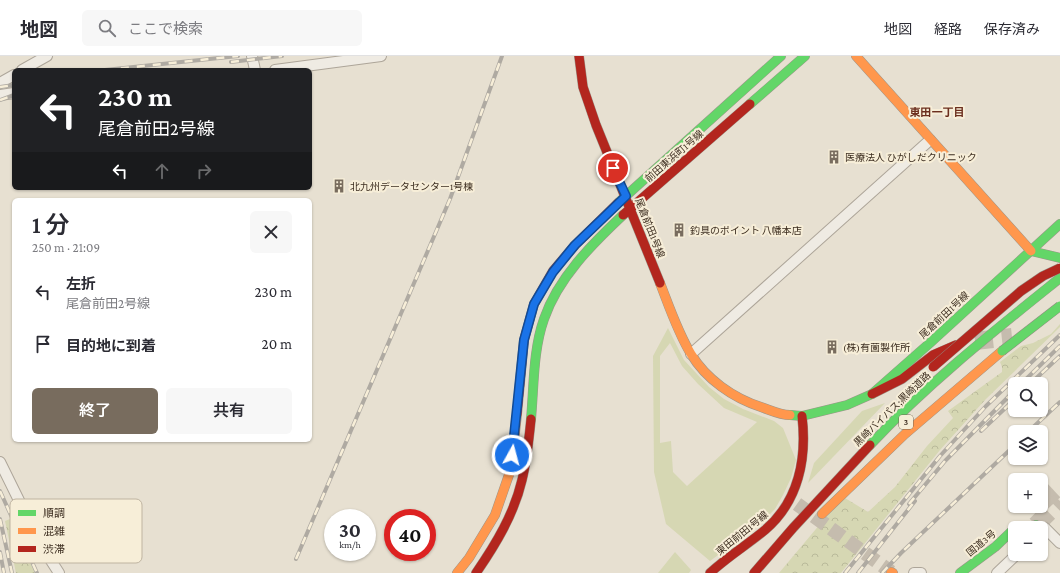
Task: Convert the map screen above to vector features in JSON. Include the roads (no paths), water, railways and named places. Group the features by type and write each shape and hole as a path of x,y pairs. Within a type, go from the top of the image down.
{"main road":[{"name":"尾倉前田1号線","path":"579,56 583,87 618,182 626,196 630,210 672,314 691,354 713,379 730,393 749,403 786,415 802,416 848,406 872,394 1060,224"},
{"name":"前田東浜町1号線","path":"457,573 469,558 495,515 510,469 524,340 534,304 553,272 575,245 626,196 781,56"},
{"name":"前田東浜町1号線","path":"476,573 503,532 522,481 528,446 539,340 547,311 568,274 594,245 630,210 804,56"},
{"path":"856,56 1031,251 1060,258"},
{"path":"930,370 1017,295 1044,275 1060,268"},
{"name":"黒崎バイパス;黒崎道路","path":"754,573 793,528 886,428 977,345 1060,278"},
{"path":"974,360 1060,290"},
{"name":"黒崎バイパス;黒崎道路","path":"920,409 893,435 816,519 905,434 1002,351 1060,306"},
{"path":"1012,336 1037,332 1060,317"},
{"path":"872,394 902,379 933,355 951,346 965,343"},
{"name":"東田前田1号線","path":"710,573 750,540 766,529 796,503 804,443 802,416"},
{"path":"751,573 796,503"},
{"name":"国道3号","path":"960,573 995,547 1008,535"},
{"path":"998,560 1008,551"}],"street":[{"path":"26,68 47,56"},
{"path":"252,56 255,68"},
{"path":"290,68 381,56"},
{"path":"0,83 12,76"},
{"path":"0,95 12,93"},
{"path":"691,354 930,140"},
{"path":"0,462 18,499"},
{"path":"1048,531 1060,543"},
{"path":"997,573 1010,561"},
{"path":"53,563 59,573"},
{"path":"914,573 921,573"}],"tunnel":[{"path":"975,341 1012,337"},
{"path":"1048,496 1060,485"},
{"path":"1040,521 1060,501"},
{"path":"797,504 891,572"}],"railway":[{"path":"124,68 238,56"},
{"path":"231,62 282,56"},
{"path":"296,559 450,199 502,56"},
{"path":"0,87 12,85"},
{"path":"0,100 12,96"},
{"path":"845,573 940,456 986,406 1060,335"},
{"path":"1028,377 1060,346"},
{"path":"1038,377 1060,356"},
{"path":"909,504 945,461 1008,397"},
{"path":"1035,425 1060,402"},
{"path":"981,431 1008,406"},
{"path":"882,573 901,553 1008,452"},
{"path":"0,491 10,513"},
{"path":"858,573 915,501"},
{"path":"0,519 12,573"},
{"path":"0,552 4,573"},
{"path":"32,563 37,573"}],"place":[{"name":"医療法人 ひがしだクリニック","path":"834,157"},
{"name":"北九州データセンター1号棟","path":"339,186"},
{"name":"釣具のポイント 八幡本店","path":"679,230"},
{"name":"(株)有薗製作所","path":"832,347"}],"district":[{"name":"東田一丁目","path":"937,112"}]}
